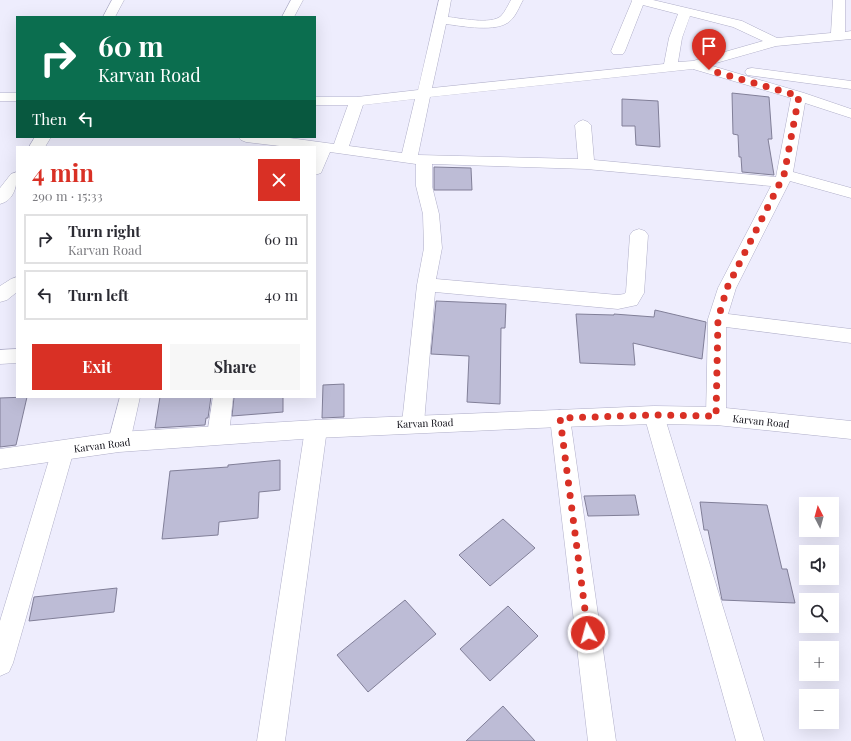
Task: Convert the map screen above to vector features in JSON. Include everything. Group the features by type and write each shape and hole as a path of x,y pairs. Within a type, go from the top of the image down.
{"street":[{"path":"110,16 118,0"},
{"path":"289,16 297,0"},
{"path":"413,423 426,285 433,248 431,214 416,159 425,93 445,0"},
{"path":"440,20 480,24 500,22 505,19 517,0"},
{"path":"618,51 637,0 737,24 775,42"},
{"path":"316,101 357,101 550,79 694,65 775,42 844,35 839,0"},
{"path":"670,67 674,38 678,25 686,11"},
{"path":"694,65 851,85"},
{"path":"694,65 799,96 851,114"},
{"path":"716,416 718,319 727,288 782,178 799,96"},
{"path":"0,97 16,97"},
{"path":"316,169 332,148 357,101"},
{"path":"583,125 586,164"},
{"path":"239,146 246,138"},
{"path":"255,138 416,159 586,164 782,178 851,193"},
{"path":"0,199 16,177"},
{"path":"426,285 618,302 630,300 635,294 639,235"},
{"path":"0,295 16,284"},
{"path":"718,319 851,336"},
{"path":"0,357 16,356"},
{"path":"119,442 130,398"},
{"path":"218,435 223,398"},
{"path":"654,415 750,741"},
{"name":"Karvan Road","path":"0,459 119,442 413,423 654,415 716,416 851,430"},
{"path":"560,418 602,741"},
{"path":"271,741 316,429"},
{"path":"0,663 63,450"}],"building":[{"path":"732,93 769,97 772,139 768,139 774,175 742,172 741,157 739,157 738,135 733,134"},
{"path":"622,99 658,101 660,147 636,145 635,126 622,126"},
{"path":"434,167 471,168 472,190 434,190"},
{"path":"436,301 506,304 505,328 501,328 500,404 467,402 469,356 431,354"},
{"path":"655,310 706,322 702,359 633,343 635,365 580,363 576,314 614,314 654,317"},
{"path":"344,384 344,417 322,418 323,385"},
{"path":"0,398 27,398 16,445 0,447"},
{"path":"160,398 211,398 208,418 206,418 205,425 155,428"},
{"path":"234,398 283,398 283,412 232,416"},
{"path":"280,460 280,490 259,492 258,518 219,522 218,535 162,539 170,471 228,467 228,465"},
{"path":"635,495 639,515 588,516 584,496"},
{"path":"700,502 767,505 782,569 787,569 795,603 722,600 708,530 704,530"},
{"path":"503,519 535,548 490,586 459,555"},
{"path":"117,588 114,612 29,621 34,597"},
{"path":"405,600 436,634 368,692 337,655"},
{"path":"508,606 538,636 490,681 460,649"},
{"path":"503,706 535,741 466,741"}],"route":[{"path":"588,633 560,418 654,415 716,416 718,319 727,288 784,175 799,96 709,70"}]}
